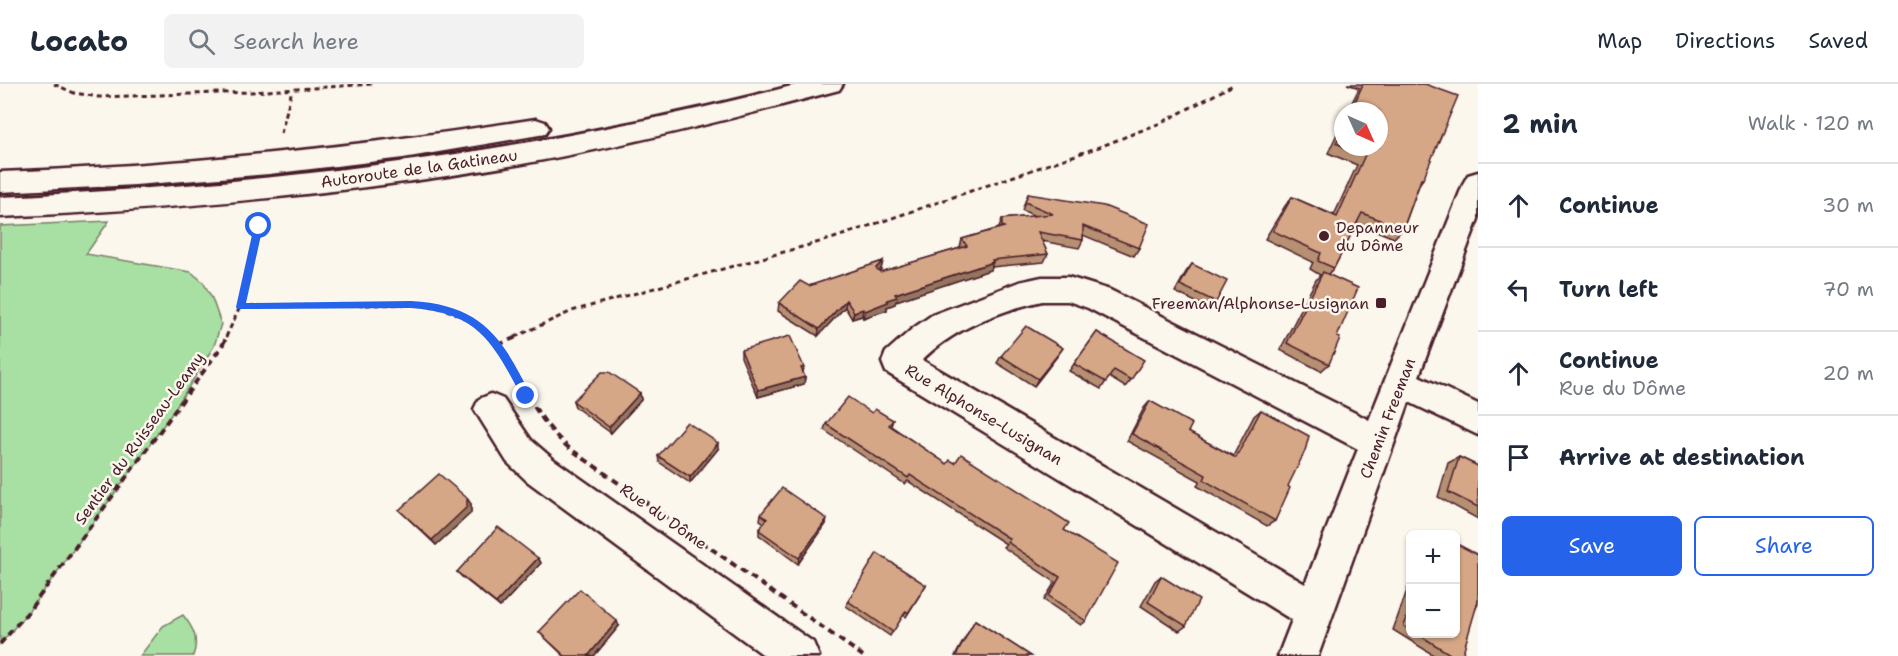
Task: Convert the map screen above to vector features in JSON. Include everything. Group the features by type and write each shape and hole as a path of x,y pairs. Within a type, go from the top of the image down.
{"main road":[{"name":"Autoroute de la Gatineau","path":"0,182 191,171 400,149 567,122 746,84"},
{"name":"Autoroute de la Gatineau","path":"0,207 200,195 422,170 652,128 830,84"},
{"name":"Chemin Freeman","path":"1298,656 1400,382 1478,182"},
{"name":"Rue Alphonse-Lusignan","path":"1314,612 898,362 923,338 943,324 1019,294 1042,289 1068,289 1100,299 1378,442"},
{"path":"1400,382 1478,420"},
{"path":"491,409 519,451 540,470 799,656"}],"path":[{"path":"54,84 74,93 99,97 291,90 373,84"},
{"path":"498,345 572,311 834,238 1102,146 1163,122 1235,84"},
{"path":"281,133 291,90"},
{"name":"Sentier du Ruisseau-Leamy","path":"0,644 28,612 222,346 240,307 259,226"},
{"name":"Rue du Dôme","path":"240,307 432,306 468,319 488,332 498,345 538,415 569,448 863,656"}],"green space":[{"path":"109,221 86,254 191,272 203,282 212,298 221,324 214,346 175,409 28,612 0,644 0,226"},
{"path":"183,615 194,634 196,644 193,656 140,656 163,626"}],"building":[{"path":"1363,84 1425,84 1458,96 1423,179 1421,179 1403,229 1362,213 1334,268 1318,261 1321,253 1273,231 1292,197 1337,217 1365,156 1388,156 1388,102 1355,102"},
{"path":"1028,194 1104,206 1149,224 1139,248 1083,226 1083,240 1038,232 1048,254 992,260 993,262 895,294 897,297 865,311 863,309 854,312 846,300 819,329 779,303 800,281 809,286 883,261 876,268 880,272 967,246 962,239 1004,227 1002,219 1053,214 1025,202"},
{"path":"1192,264 1227,281 1216,302 1180,285"},
{"path":"1323,272 1358,288 1337,337 1340,338 1329,364 1287,343"},
{"path":"1026,326 1063,348 1038,379 1001,356"},
{"path":"1097,332 1144,360 1131,380 1114,370 1106,382 1074,364"},
{"path":"790,336 804,367 801,368 805,377 758,390 741,350"},
{"path":"602,372 609,372 640,393 609,427 573,401"},
{"path":"848,397 872,413 875,409 893,420 889,425 947,464 950,460 955,463 961,454 1069,523 1064,530 1118,563 1086,621 1049,596 1060,577 1007,542 1010,539 910,475 908,478 826,424"},
{"path":"1150,401 1192,424 1188,432 1236,458 1261,410 1309,436 1305,451 1288,486 1290,488 1275,521 1204,480 1206,475 1132,434"},
{"path":"687,422 718,443 690,477 658,456"},
{"path":"1459,457 1478,466 1478,507 1448,492"},
{"path":"439,474 467,498 467,507 432,540 399,510"},
{"path":"782,488 827,519 799,558 759,530 767,519 761,514"},
{"path":"498,527 538,558 496,603 457,572"},
{"path":"1460,546 1478,555 1478,601 1462,656 1453,656 1424,638 1460,638"},
{"path":"877,553 926,585 893,632 848,601"},
{"path":"1161,576 1199,600 1186,626 1148,602"},
{"path":"580,589 617,621 588,656 565,656 539,632"},
{"path":"975,620 1031,656 956,656"}],"place":[{"name":"Depanneur du Dôme","path":"1324,236"},
{"name":"Freeman/Alphonse-Lusignan","path":"1381,303"}],"route":[{"path":"259,226 240,307 411,304 449,310 488,332 505,357 526,396"}]}
